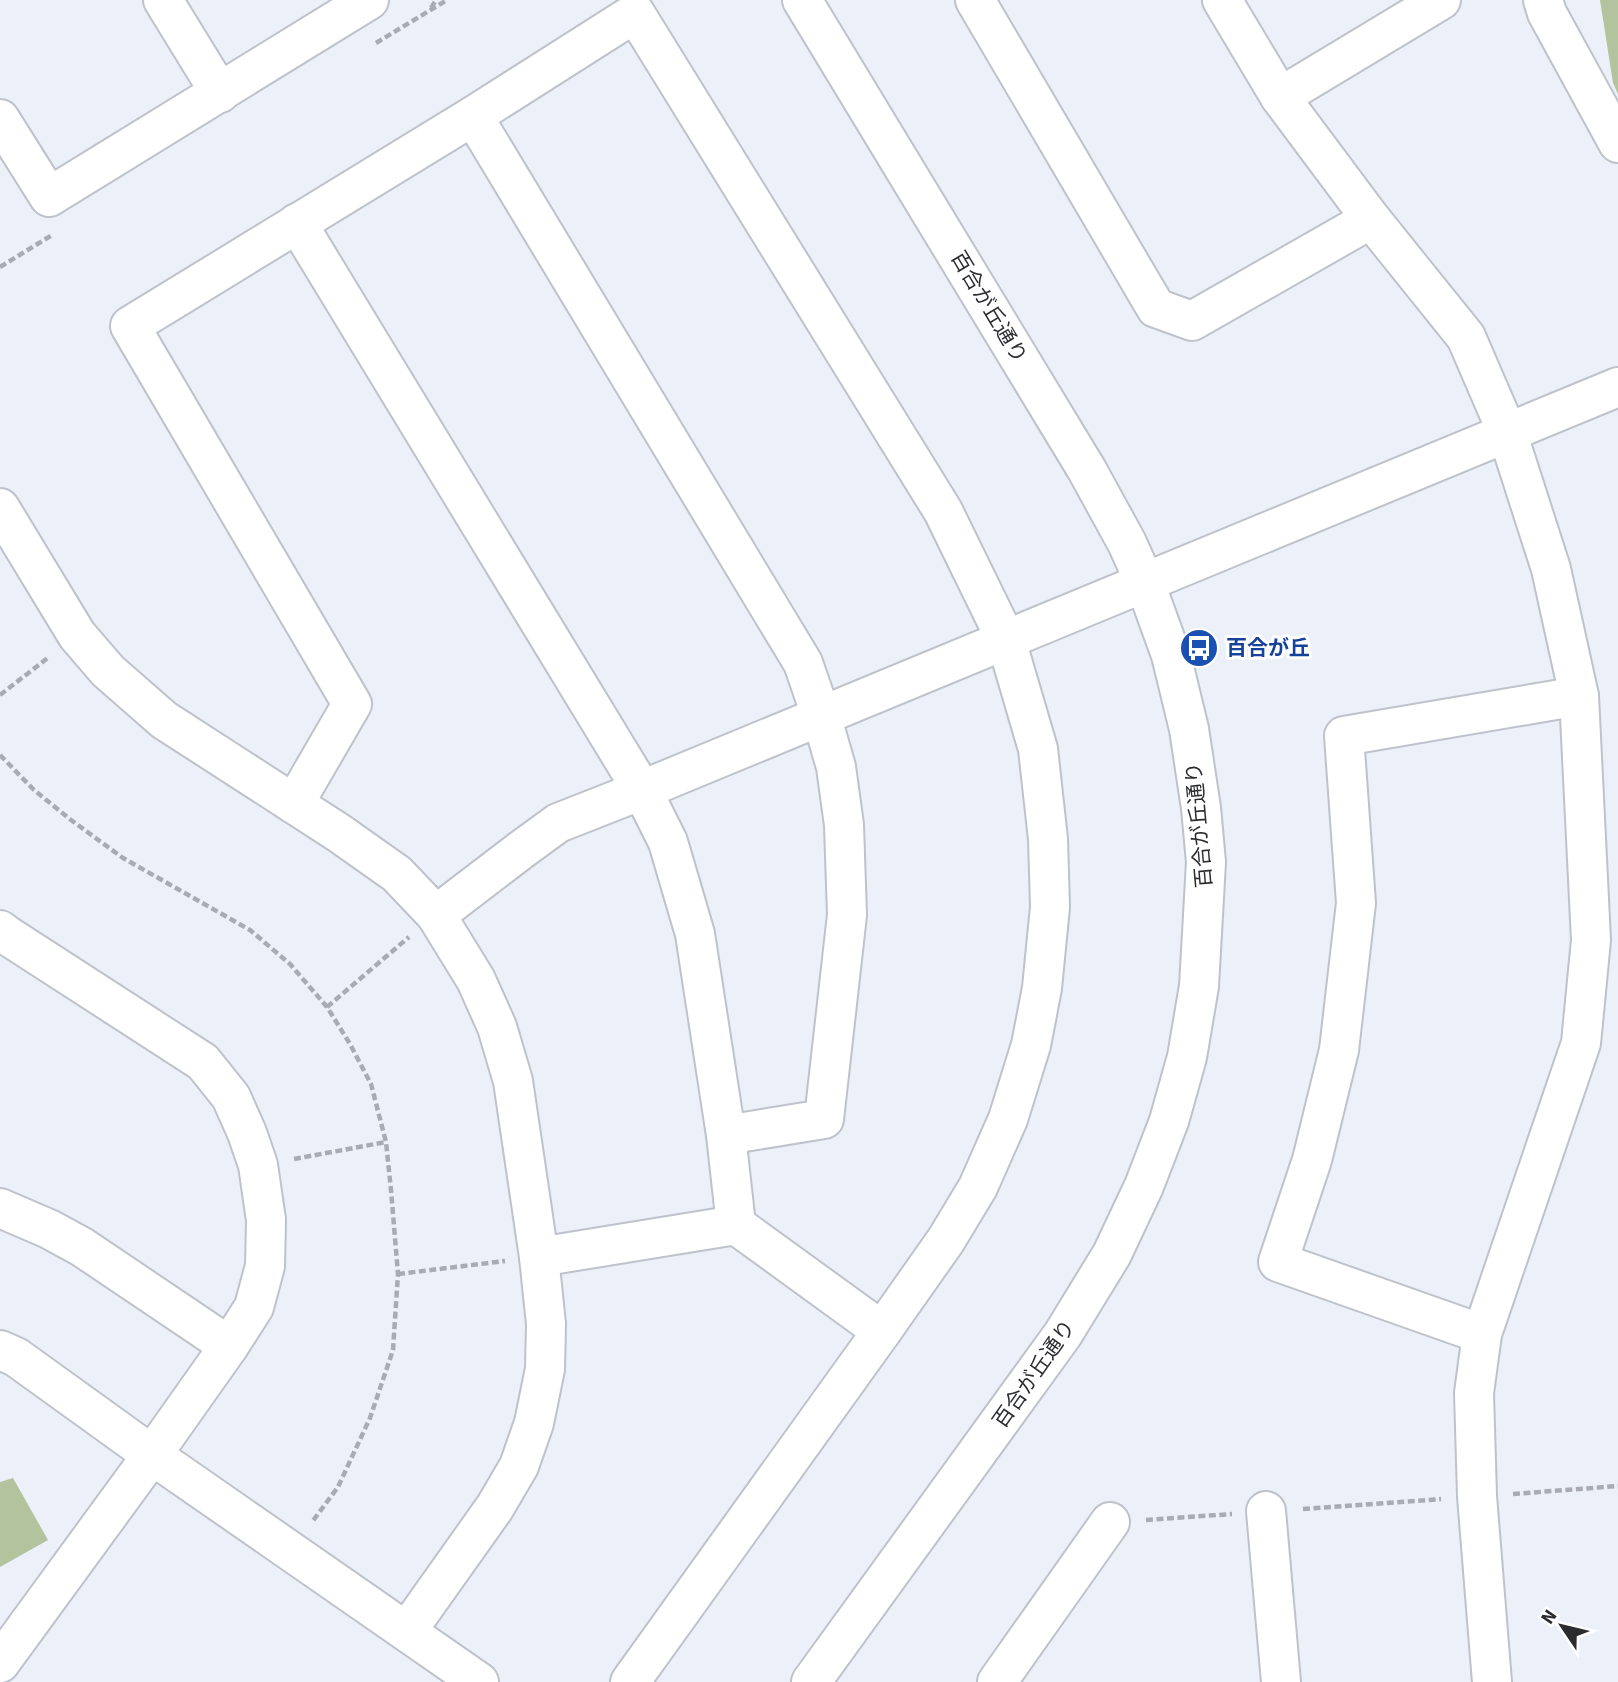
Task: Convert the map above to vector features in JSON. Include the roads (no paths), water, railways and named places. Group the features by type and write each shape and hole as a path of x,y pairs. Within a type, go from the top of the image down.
{"street":[{"path":"163,0 220,93"},
{"path":"0,119 49,197 369,0"},
{"name":"百合が丘通り","path":"802,0 1087,470 1127,543 1145,583 1171,655 1189,729 1206,862 1199,986 1187,1057 1169,1121 1144,1186 1112,1254 1063,1334 811,1682"},
{"path":"975,0 1156,308 1192,321 1371,219"},
{"path":"1222,0 1280,97 1371,219 1466,337 1507,432 1551,569 1578,696 1605,939 1581,1043 1482,1334 1474,1393 1477,1496 1492,1682"},
{"path":"1280,97 1441,0"},
{"path":"1543,0 1618,143"},
{"path":"295,804 352,704 130,326 473,116 635,13 943,511 1006,640 1038,749 1048,839 1050,907 1042,988 1031,1045 1008,1119 978,1187 946,1240 631,1682"},
{"path":"473,116 803,663 836,767 842,813 847,915 824,1119 726,1135"},
{"path":"297,223 642,790 668,842 695,934 726,1135 736,1225"},
{"path":"436,915 558,823 1618,387"},
{"path":"0,508 77,635 108,671 164,720 339,833 397,874 436,915 477,980 498,1027 513,1081 539,1256 546,1324 545,1369 534,1423 519,1466 495,1507 407,1631"},
{"path":"1482,1334 1278,1262 1312,1160 1339,1050 1356,903 1344,736 1578,696"},
{"path":"0,1662 152,1455 254,1307 265,1266 266,1220 258,1166 247,1133 231,1097 203,1062 3,936"},
{"path":"0,1208 82,1247 229,1346"},
{"path":"539,1256 736,1225 882,1331"},
{"path":"0,1350 16,1357 479,1682"},
{"path":"1266,1511 1281,1682"},
{"path":"997,1682 1110,1522"}],"place":[{"name":"百合が丘","path":"1199,648"}]}
